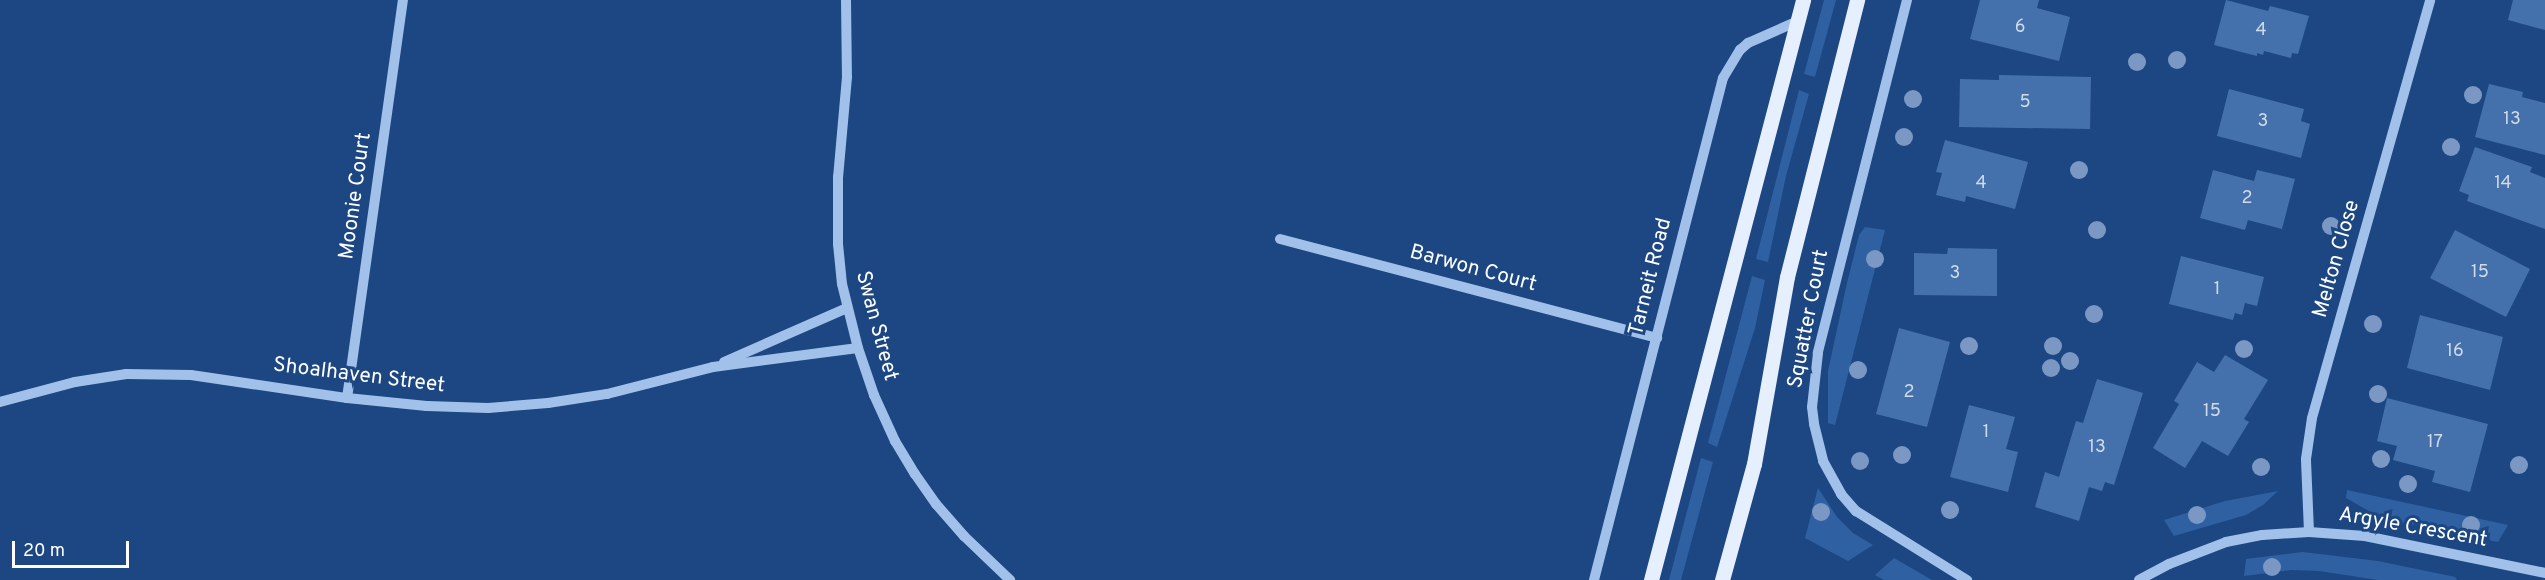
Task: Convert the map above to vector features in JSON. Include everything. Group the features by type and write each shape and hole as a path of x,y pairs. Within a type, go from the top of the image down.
{"main road":[{"path":"1651,580 1803,0"},
{"path":"1722,580 1754,464 1787,277 1857,0"}],"street":[{"name":"Moonie Court","path":"347,398 403,0"},
{"name":"Swan Street","path":"846,0 847,78 837,212 838,244 847,308 858,348 891,431 915,474 936,504 964,536 1010,580"},
{"name":"Squatter Court","path":"1907,0 1818,353 1812,407 1823,461 1841,494 1856,512 1967,580"},
{"name":"Melton Close","path":"2309,532 2306,459 2312,418 2430,0"},
{"name":"Tarneit Road","path":"1594,580 1723,78 1740,50 1770,32 1797,21"},
{"name":"Barwon Court","path":"1280,238 1657,338"},
{"name":"Shoalhaven Street","path":"713,367 847,308"},
{"name":"Shoalhaven Street","path":"0,402 75,382 126,374 191,375 347,398 427,406 478,407 548,403 607,394 713,367 858,348"},
{"name":"Argyle Crescent","path":"2139,580 2169,564 2226,543 2262,535 2309,532 2365,536 2545,573"}],"shaded area":[{"path":"1824,0 1836,0 1815,77 1804,74"},
{"path":"1799,90 1809,94 1786,176 1768,262 1756,259"},
{"path":"1865,227 1885,230 1835,425 1828,423 1828,371 1859,235"},
{"path":"1752,276 1765,280 1755,328 1717,447 1708,443"},
{"path":"1701,458 1713,462 1681,580 1669,580"},
{"path":"1818,488 1837,517 1853,533 1873,545 1848,561 1805,538"},
{"path":"2347,490 2508,525 2498,542 2381,518 2346,498"},
{"path":"2278,491 2263,505 2246,515 2174,536 2164,520 2225,501"},
{"path":"2303,552 2378,561 2455,577 2457,580 2378,580 2319,571 2291,570 2244,576 2246,559"},
{"path":"1894,558 1932,580 1884,580 1875,575"}],"building":[{"path":"1980,0 2039,0 2037,8 2070,17 2059,61 1970,39"},
{"path":"2226,0 2268,11 2270,6 2309,16 2298,54 2292,53 2291,58 2264,51 2263,55 2257,53 2257,56 2214,45"},
{"path":"2513,0 2545,0 2545,30 2508,20"},
{"path":"1999,75 2091,77 2090,129 1959,127 1960,79 1999,80"},
{"path":"2489,84 2523,92 2522,97 2545,103 2545,155 2475,137"},
{"path":"2229,89 2304,109 2301,121 2310,124 2301,158 2217,136"},
{"path":"1945,140 2028,162 2015,209 1966,196 1965,202 1936,195 1942,173 1936,172"},
{"path":"2475,147 2532,167 2530,172 2545,178 2545,229 2467,201 2469,195 2459,191"},
{"path":"2213,170 2254,181 2257,170 2295,179 2282,229 2248,220 2245,230 2200,218"},
{"path":"2455,230 2530,269 2506,317 2430,278"},
{"path":"1948,248 1997,249 1997,296 1914,295 1914,253 1947,254"},
{"path":"2181,256 2264,277 2257,306 2245,303 2242,315 2235,313 2233,320 2169,304"},
{"path":"2420,315 2503,337 2490,390 2407,368"},
{"path":"1899,328 1950,342 1927,427 1876,414"},
{"path":"2225,355 2268,380 2244,419 2249,422 2228,456 2202,441 2185,468 2153,448 2179,404 2174,401 2197,362 2214,372"},
{"path":"2097,379 2143,393 2114,485 2105,482 2102,491 2089,487 2079,521 2035,507 2045,472 2059,477 2076,421 2083,423"},
{"path":"2387,398 2488,424 2470,492 2432,482 2435,471 2393,460 2397,446 2377,441"},
{"path":"1969,405 2015,417 2006,449 2018,452 2008,492 1950,477"}]}
